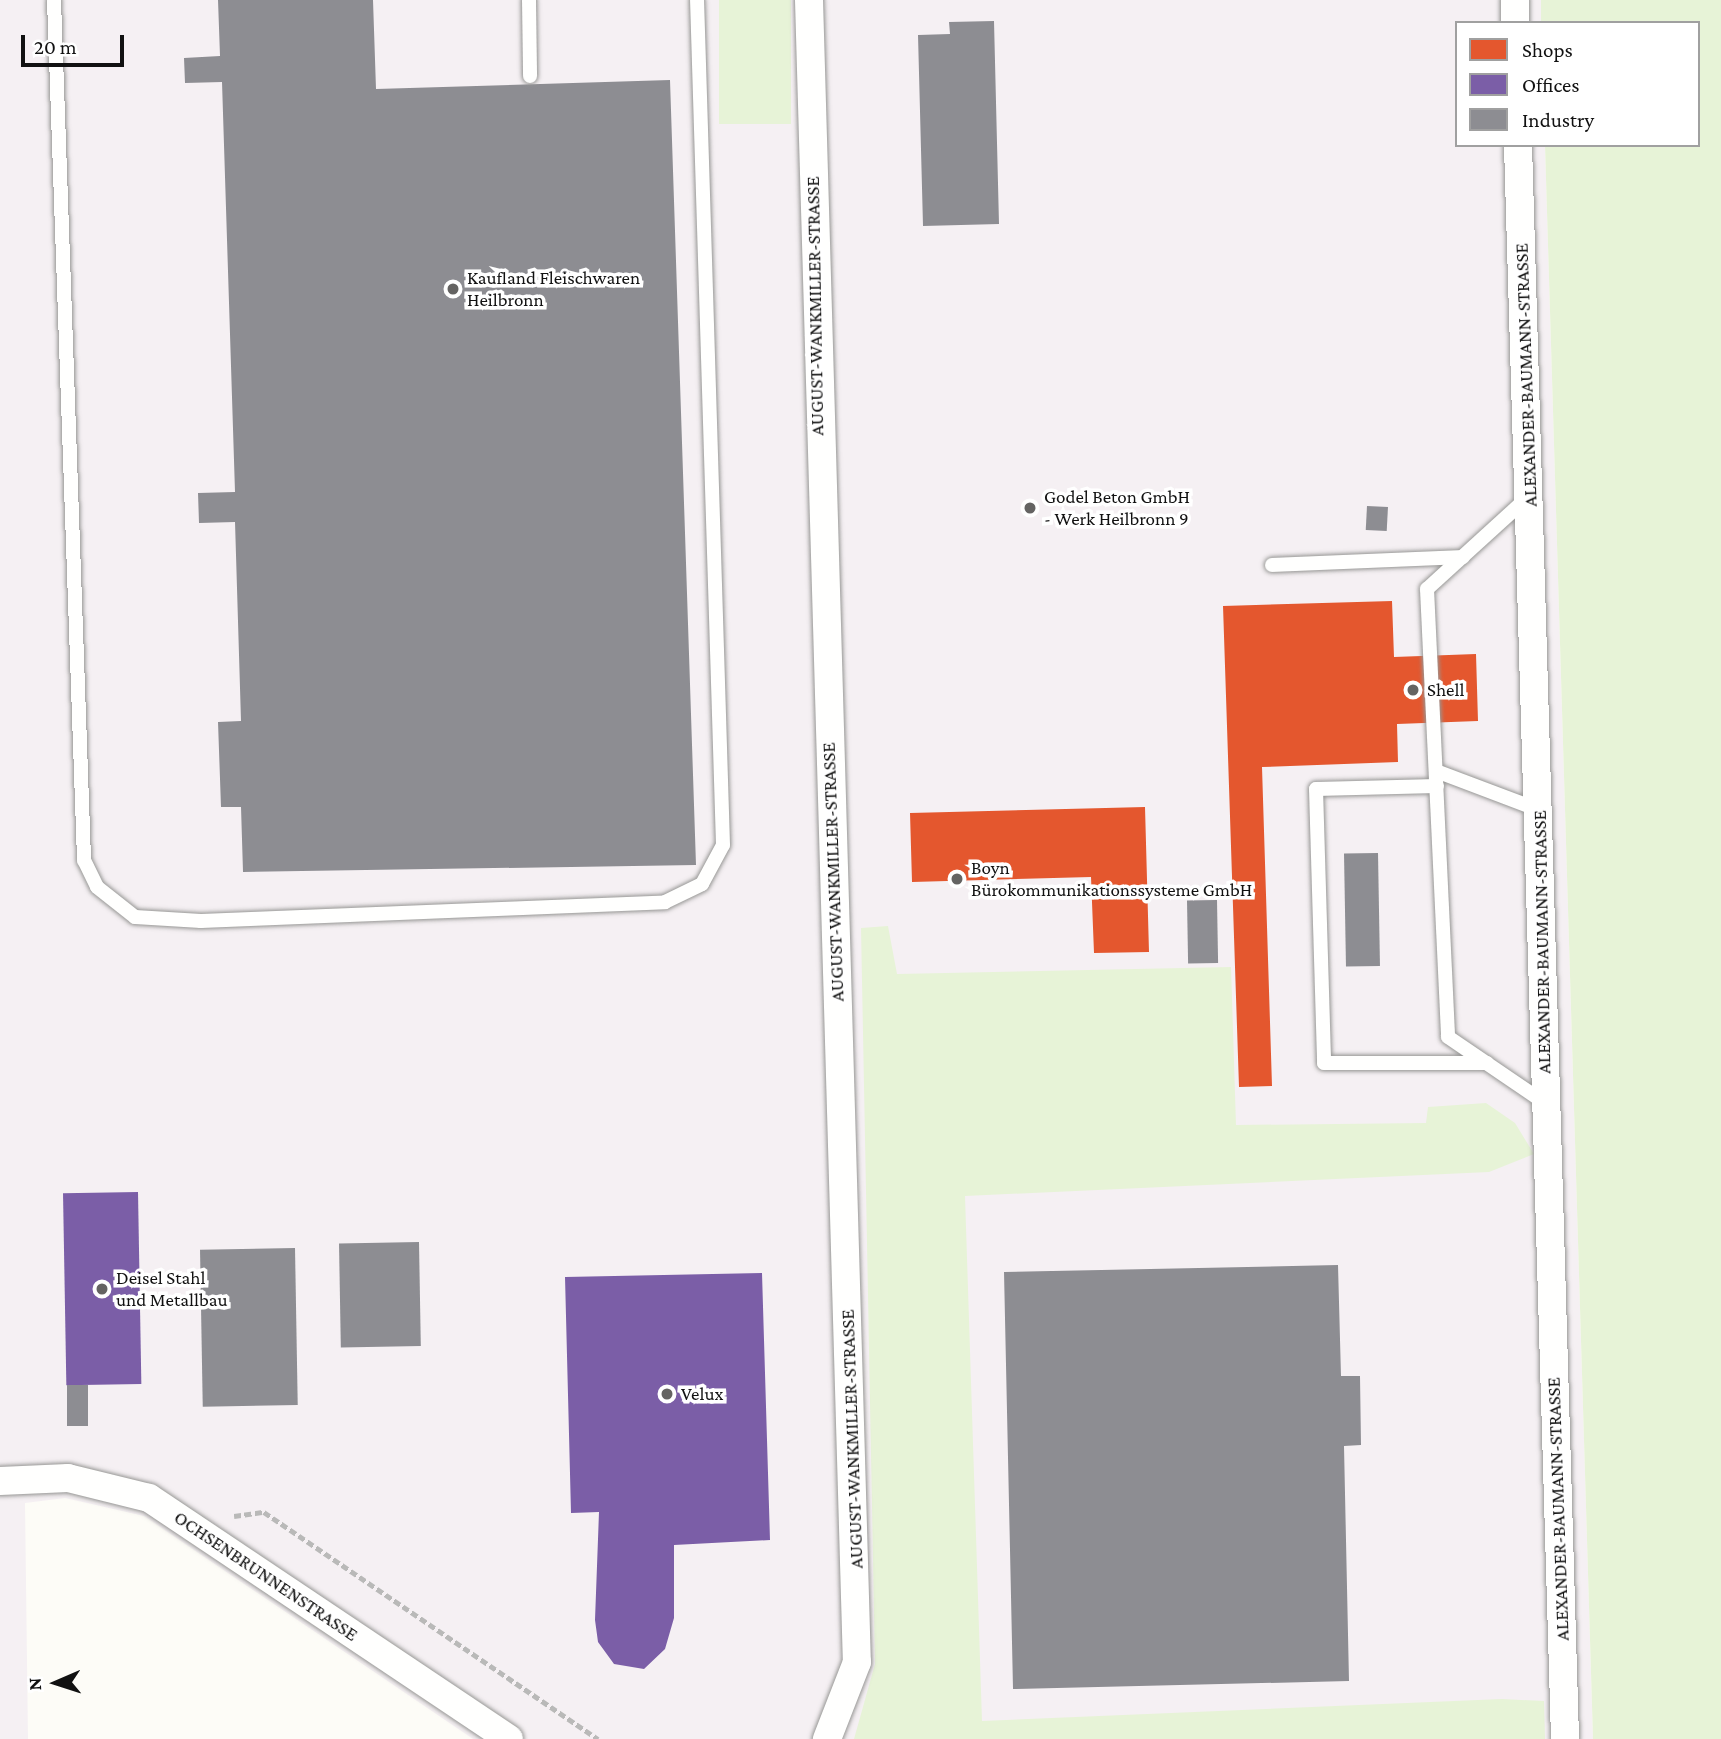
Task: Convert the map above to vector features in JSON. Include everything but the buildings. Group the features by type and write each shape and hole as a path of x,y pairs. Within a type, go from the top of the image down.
{"street":[{"name":"AUGUST-WANKMILLER-STRASSE","path":"809,0 857,1662 827,1739"},
{"path":"1515,0 1515,21"},
{"name":"ALEXANDER-BAUMANN-STRASSE","path":"1518,147 1565,1739"},
{"name":"OCHSENBRUNNENSTRASSE","path":"0,1481 68,1478 149,1498 509,1739"}],"lane":[{"path":"54,0 83,860 97,887 135,917 201,921 665,902 702,884 723,845 697,0"},
{"path":"529,0 530,76"},
{"path":"1530,495 1427,589 1448,1037 1546,1104"},
{"path":"1272,565 1463,557"},
{"path":"1487,1063 1324,1063 1316,789 1436,778 1539,810"}],"path":[{"path":"219,1509 231,1516 264,1512 598,1739"}],"shaded area":[{"path":"0,0 1541,0 1541,21 1455,21 1455,147 1545,147 1593,1739 473,1739 144,1516 65,1498 25,1503 28,1739 0,1739"}],"green space":[{"path":"719,0 791,0 791,124 719,124"},
{"path":"1541,0 1721,0 1721,1739 1593,1739 1545,147 1700,147 1700,21 1541,21"},
{"path":"888,926 897,974 1231,967 1236,1125 1426,1123 1428,1107 1486,1103 1515,1123 1534,1154 1489,1172 965,1196 982,1721 1502,1699 1544,1701 1545,1739 854,1739 875,1664 861,928"}],"place":[{"name":"Kaufland Fleischwaren Heilbronn","path":"453,289"},
{"name":"Godel Beton GmbH - Werk Heilbronn 9","path":"1030,508"},
{"name":"Shell","path":"1413,690"},
{"name":"Boyn Bürokommunikationssysteme GmbH","path":"957,879"},
{"name":"Deisel Stahl und Metallbau","path":"102,1289"},
{"name":"Velux","path":"667,1394"}]}
